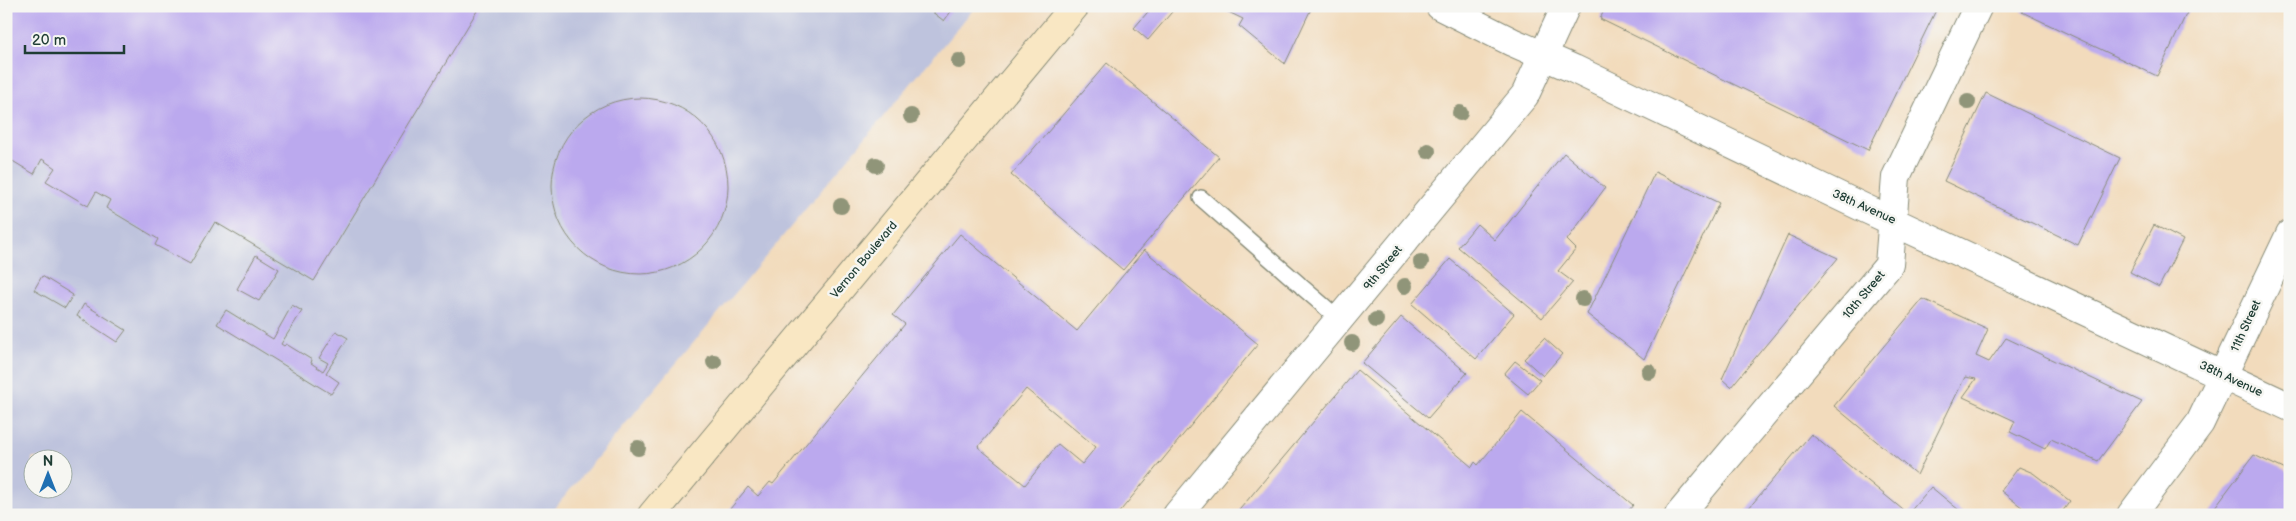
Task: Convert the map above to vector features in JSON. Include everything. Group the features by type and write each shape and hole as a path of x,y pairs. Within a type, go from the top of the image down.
{"main road":[{"name":"Vernon Boulevard","path":"652,515 1075,6"}],"street":[{"name":"38th Avenue","path":"1440,6 1512,42 2290,407"},
{"name":"9th Street","path":"1178,515 1525,95 1566,6"},
{"name":"10th Street","path":"1679,515 1889,265 1896,177 1978,6"},
{"name":"11th Street","path":"2131,515 2200,422 2290,234"}],"lane":[{"path":"1201,198 1340,320"}],"shaded area":[{"path":"6,6 976,6 549,515 6,515"}],"building":[{"path":"6,6 480,6 314,281 215,222 190,264 155,245 158,239 106,208 110,200 96,192 88,206 46,181 55,168 42,159 34,174 6,157 6,142 9,139 6,137"},
{"path":"935,6 955,6 944,21 931,11"},
{"path":"1153,6 1177,6 1148,40 1134,28"},
{"path":"1216,6 1304,6 1311,9 1285,64 1239,26 1243,19"},
{"path":"1606,6 1938,6 1868,150 1600,19"},
{"path":"2025,6 2190,6 2157,76 2022,12"},
{"path":"1107,63 1219,157 1123,270 1011,175"},
{"path":"1986,93 2120,158 2078,245 1944,181"},
{"path":"631,98 649,98 681,108 696,118 708,130 718,145 724,160 728,186 724,212 718,227 708,242 696,254 681,264 666,270 649,274 631,274 599,264 584,254 572,242 562,227 556,212 552,195 552,177 562,145 572,130 584,118 599,108 614,102"},
{"path":"1564,153 1605,188 1567,240 1576,249 1558,271 1573,282 1542,318 1458,247 1477,224 1495,240"},
{"path":"1655,172 1719,203 1644,359 1587,314"},
{"path":"2154,225 2183,240 2159,287 2130,272"},
{"path":"960,234 1077,331 1144,250 1258,344 1117,515 725,515 748,487 758,496 770,482 773,484 905,324 893,315","holes":["1026,389 1096,447 1082,464 1058,444 1025,485 978,447"]},
{"path":"1788,235 1838,258 1731,387 1722,379"},
{"path":"256,255 279,269 259,301 237,289"},
{"path":"1450,259 1514,314 1476,359 1412,304"},
{"path":"42,276 73,295 65,308 34,290"},
{"path":"1923,299 1988,329 1976,356 1989,362 2006,338 2142,402 2098,461 2051,439 2045,449 2010,432 2015,421 1963,397 1976,379 1965,377 1917,475 1834,406"},
{"path":"84,304 126,330 117,342 77,316"},
{"path":"292,305 302,311 281,344 284,346 286,344 312,360 311,363 323,371 328,363 319,358 336,331 348,338 326,373 339,382 331,394 217,324 226,310 273,339"},
{"path":"1401,317 1467,373 1428,418 1362,363"},
{"path":"1544,338 1562,354 1543,376 1524,359"},
{"path":"1515,361 1540,380 1528,394 1504,374"},
{"path":"1357,370 1472,467 1475,462 1478,465 1522,412 1633,505 1625,515 1235,515"},
{"path":"1811,434 1908,514 1931,487 1965,515 1743,515"},
{"path":"2254,455 2290,472 2290,515 2209,515"},
{"path":"2019,467 2033,473 2070,501 2060,515 2032,515 2001,491"}]}
